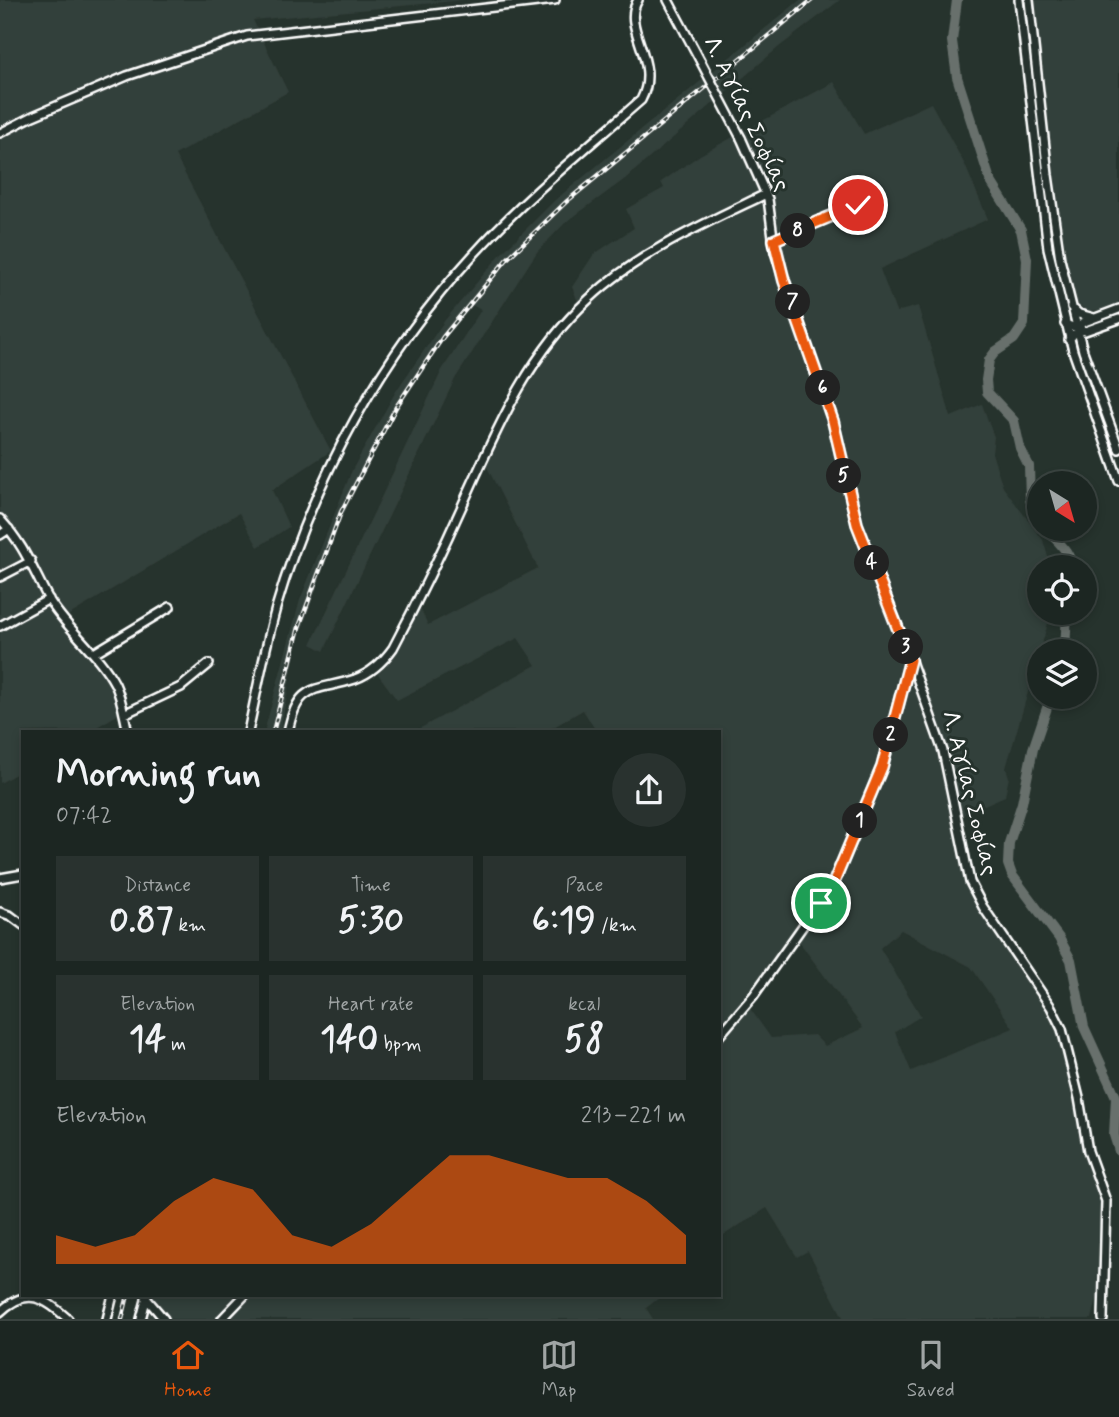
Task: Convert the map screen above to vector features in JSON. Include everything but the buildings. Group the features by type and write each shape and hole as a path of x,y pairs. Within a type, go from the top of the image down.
{"street":[{"path":"0,133 127,76 247,36 555,0"},
{"name":"Λ. Αγίας Σοφίας","path":"668,0 741,138 766,194 784,281 833,421 857,524 943,751 970,882 983,907 1051,1007 1062,1029 1079,1098 1088,1151 1106,1201 1104,1319"},
{"path":"1019,0 1044,230 1069,340 1119,481"},
{"path":"1028,0 1055,228 1083,351 1119,449"},
{"path":"248,730 276,607 296,545 348,431 398,350 474,255 531,196 641,100 649,76 633,12 636,1"},
{"path":"289,730 295,709 309,691 367,674 393,648 498,426 524,378 574,313 605,285 643,258 766,194"},
{"path":"774,240 858,205"},
{"path":"1071,306 1079,314 1095,318"},
{"path":"1069,340 1082,323 1119,309"},
{"path":"1065,324 1085,331 1119,319"},
{"path":"1083,351 1089,335 1098,327"},
{"path":"0,519 31,561 49,599 94,653 114,682 128,730"},
{"path":"0,535 9,529"},
{"path":"0,577 31,561"},
{"path":"0,626 49,599"},
{"path":"94,653 170,607"},
{"path":"721,1034 754,995 834,882 882,767 910,660"},
{"path":"124,714 181,687 209,664"},
{"path":"0,878 21,874"},
{"path":"0,912 11,915 21,923"},
{"path":"0,1311 17,1300 32,1297 47,1301 68,1319"},
{"path":"107,1319 112,1297"},
{"path":"141,1319 146,1297"},
{"path":"146,1297 164,1319"},
{"path":"222,1319 243,1297"}],"shaded area":[{"path":"0,0 465,0 253,20 288,92 175,155 331,451 272,490 289,527 258,547 239,513 61,620 87,646 106,678 121,713 92,730 21,730 21,771 0,783"},
{"path":"800,0 840,0 779,47 625,179 565,223 537,252 455,379 324,651 311,644 442,370 481,310 472,305 445,338 385,430 339,524 297,644 280,730 265,730 300,600 352,470 396,391 445,320 500,255 555,200"},
{"path":"1033,0 1119,0 1119,304 1101,310 1087,311 1076,303 1069,279 1055,207"},
{"path":"834,82 864,134 931,103 965,165 988,219 880,269 896,312 918,306 951,417 982,404 994,437 992,453 1003,487 1027,519 1027,541 1043,541 1047,555 1027,555 1027,625 1048,625 1043,639 1027,639 1027,696 1006,768 1009,777 1005,796 955,818 967,882 1048,1008 1061,1035 1082,1144 1092,1176 1102,1194 1104,1246 1100,1252 1101,1281 1092,1319 844,1319 808,1251 797,1257 767,1208 721,1237 721,730 595,730 583,710 549,730 417,730 536,665 518,638 397,700 378,674 391,661 419,606 428,625 538,568 486,465 534,369 582,312 572,287 594,254 634,228 626,209 664,188 661,182 700,155","holes":["901,930 971,967 1013,1028 911,1071 895,1032 921,1016 880,948","797,939 863,1028 825,1046 814,1035 771,1038 749,1007 760,997"]},
{"path":"150,1297 660,1297 646,1308 653,1319 145,1319"}],"waterway":[{"path":"957,0 952,41 957,77 990,180 1021,230 1027,259 1024,324 1014,339 995,352 989,360 986,380 987,392 1014,421 1029,471"},
{"path":"1057,541 1068,555"},
{"path":"1066,625 1066,639"},
{"path":"1047,709 1033,749 1022,803 1009,843 1008,864 1012,875 1059,938 1071,960 1084,1027 1116,1097 1114,1135 1119,1151"}],"railway":[{"path":"273,730 299,627 341,512 396,407 443,337 507,259 566,202 812,0"},
{"path":"122,1319 128,1297"}],"route":[{"path":"821,903 834,882 882,767 910,660 857,524 847,492 833,421 784,281 774,240 858,205"}]}
